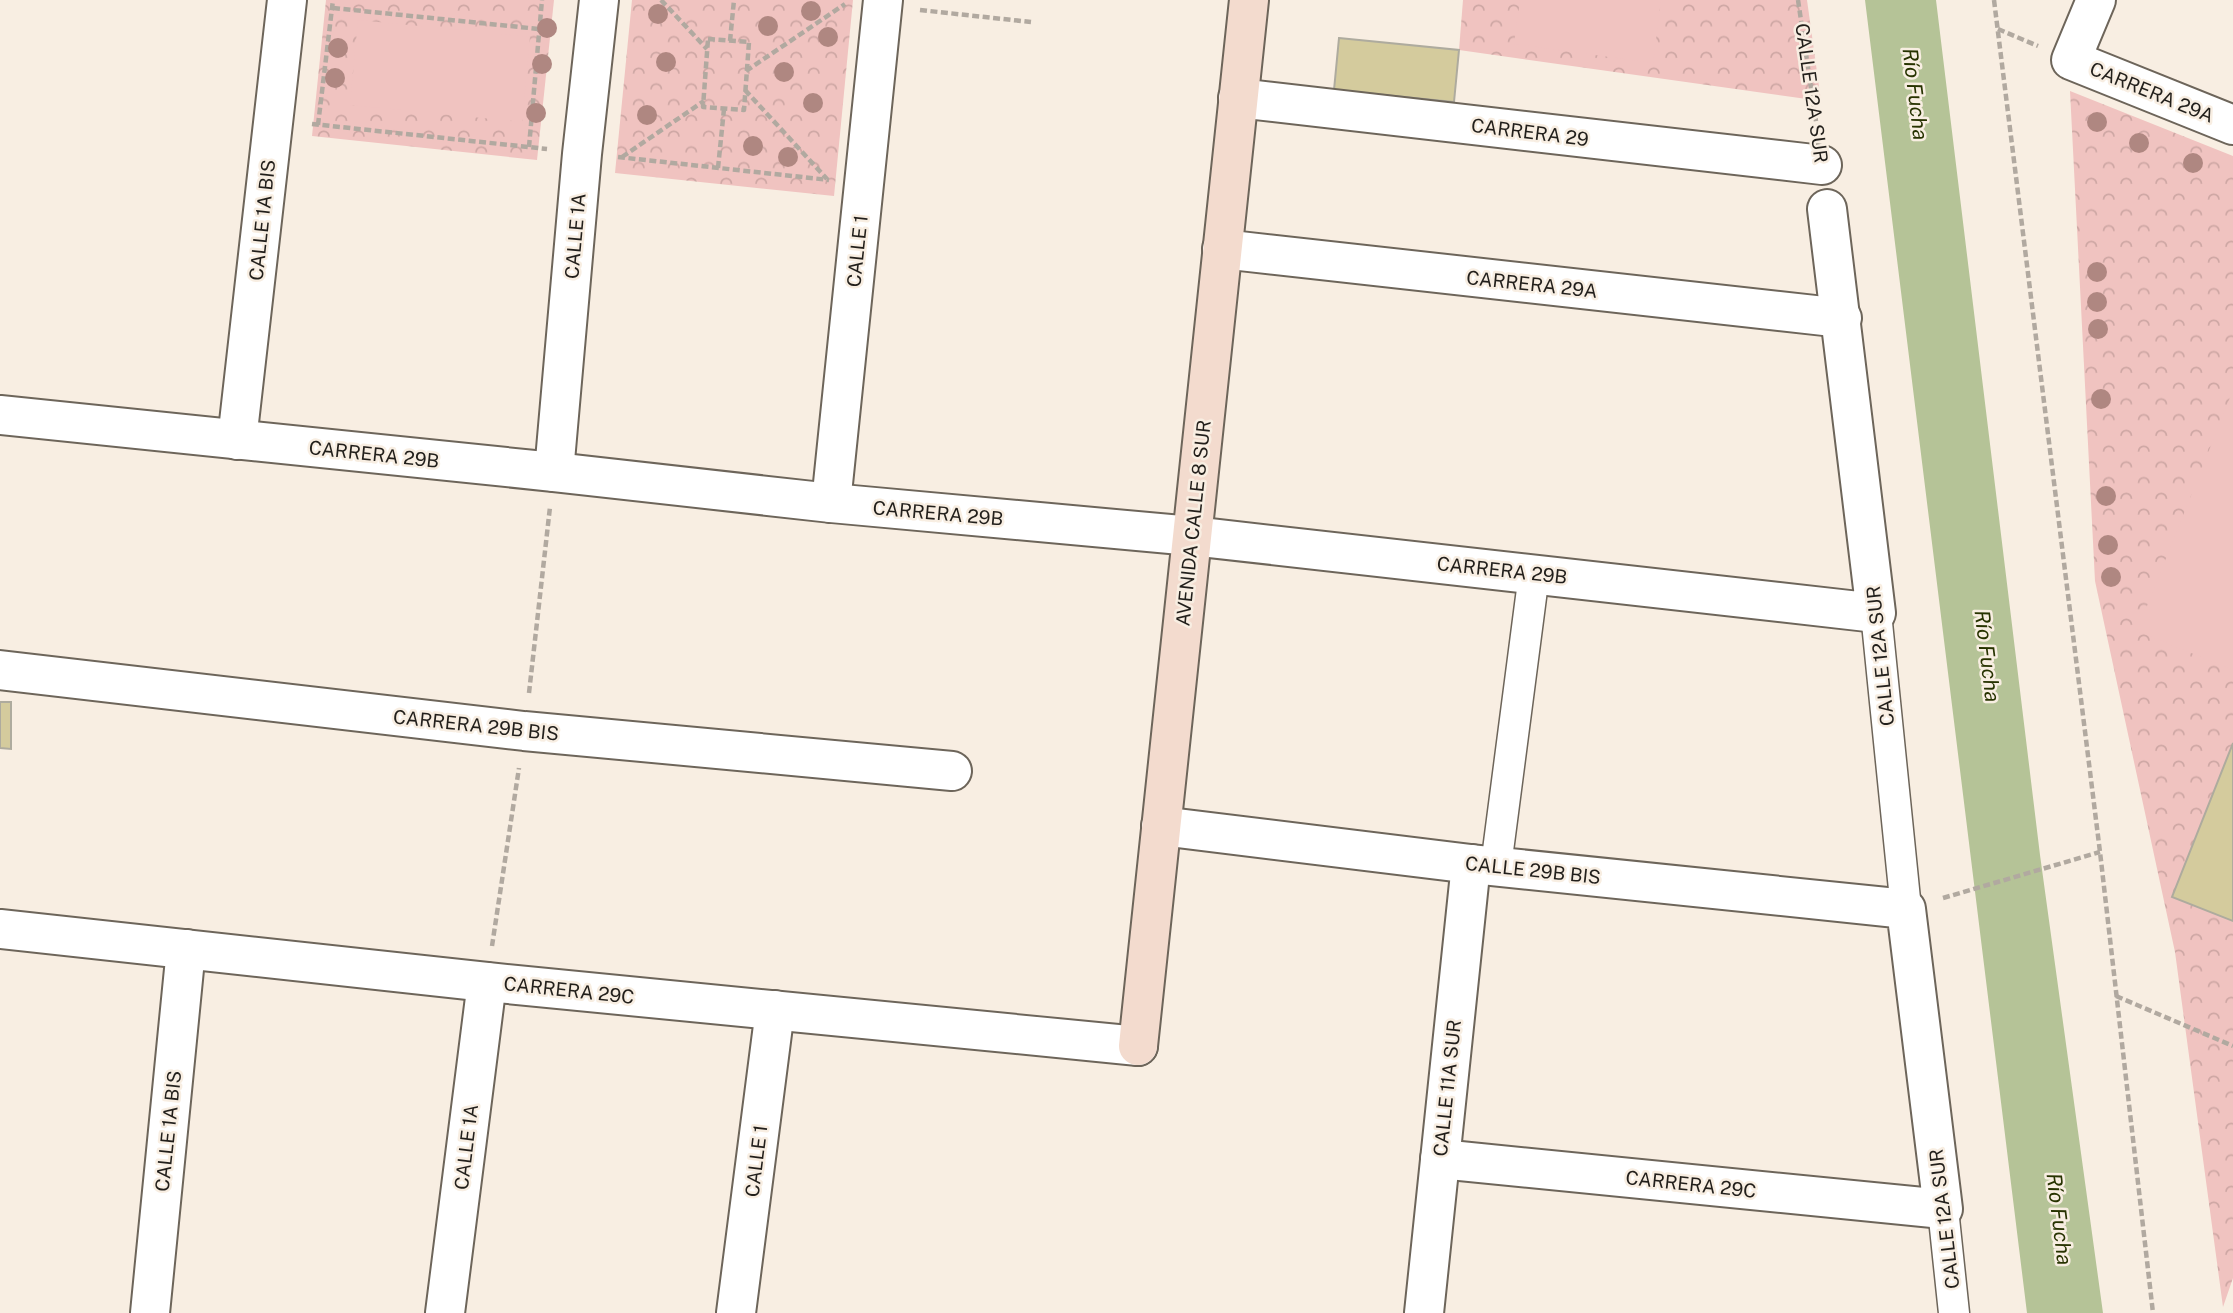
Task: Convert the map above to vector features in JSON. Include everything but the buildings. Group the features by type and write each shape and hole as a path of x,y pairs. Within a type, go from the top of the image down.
{"main road":[{"name":"AVENIDA CALLE 8 SUR","path":"1138,1046 1249,0"}],"street":[{"name":"CALLE 1A BIS","path":"237,440 287,0"},
{"name":"CALLE 1A","path":"554,471 582,153 599,0"},
{"name":"CARRERA 29A","path":"2096,0 2071,60 2233,125"},
{"name":"CALLE 1","path":"831,503 883,3"},
{"name":"CARRERA 29","path":"1238,98 1822,165"},
{"name":"CALLE 12A SUR","path":"1828,209 1954,1313"},
{"name":"CARRERA 29A","path":"1222,249 1842,318"},
{"name":"CARRERA 29B","path":"0,415 554,471 831,503 1192,536 1876,613"},
{"name":"CALLE 11A SUR","path":"1424,1313 1440,1159 1483,865 1534,574"},
{"name":"CARRERA 29B BIS","path":"0,670 524,731 952,771"},
{"name":"CALLE 29B BIS","path":"1161,826 1483,865 1906,909"},
{"name":"CARRERA 29C","path":"0,929 487,982 1138,1046"},
{"name":"CALLE 1A BIS","path":"150,1313 186,949"},
{"name":"CALLE 1A","path":"445,1313 487,982"},
{"name":"CALLE 1","path":"736,1313 775,1010"},
{"name":"CARRERA 29C","path":"1440,1159 1943,1209"}],"path":[{"path":"318,125 333,0"},
{"path":"529,148 542,0"},
{"path":"662,0 708,50"},
{"path":"730,41 734,0"},
{"path":"746,71 848,1 838,0"},
{"name":"CALLE 12A SUR","path":"1798,0 1822,165"},
{"path":"1994,0 2100,852 2152,1313"},
{"path":"883,3 1031,22"},
{"path":"332,8 539,29"},
{"path":"708,39 730,41 749,42 744,110 703,107 708,39"},
{"path":"745,90 828,179"},
{"path":"621,157 704,101"},
{"path":"718,168 724,109"},
{"path":"487,982 524,731 554,471"},
{"path":"1975,889 2100,852"},
{"path":"2116,996 2233,1046"}],"green space":[{"path":"326,0 554,0 537,160 312,136"},
{"path":"632,0 853,0 834,196 615,173"},
{"path":"1463,0 1807,0 1821,101 1459,50"},
{"path":"1520,0 1661,0 1653,63 1514,44"},
{"path":"358,20 530,37 522,122 350,105"},
{"path":"2070,91 2233,156 2233,1278 2223,1307 2175,952 2095,581"},
{"path":"2233,390 2233,670 2137,631"}],"water":[{"name":"Río Fucha","path":"1865,0 1936,0 2040,855 2103,1313 2027,1313"}]}
